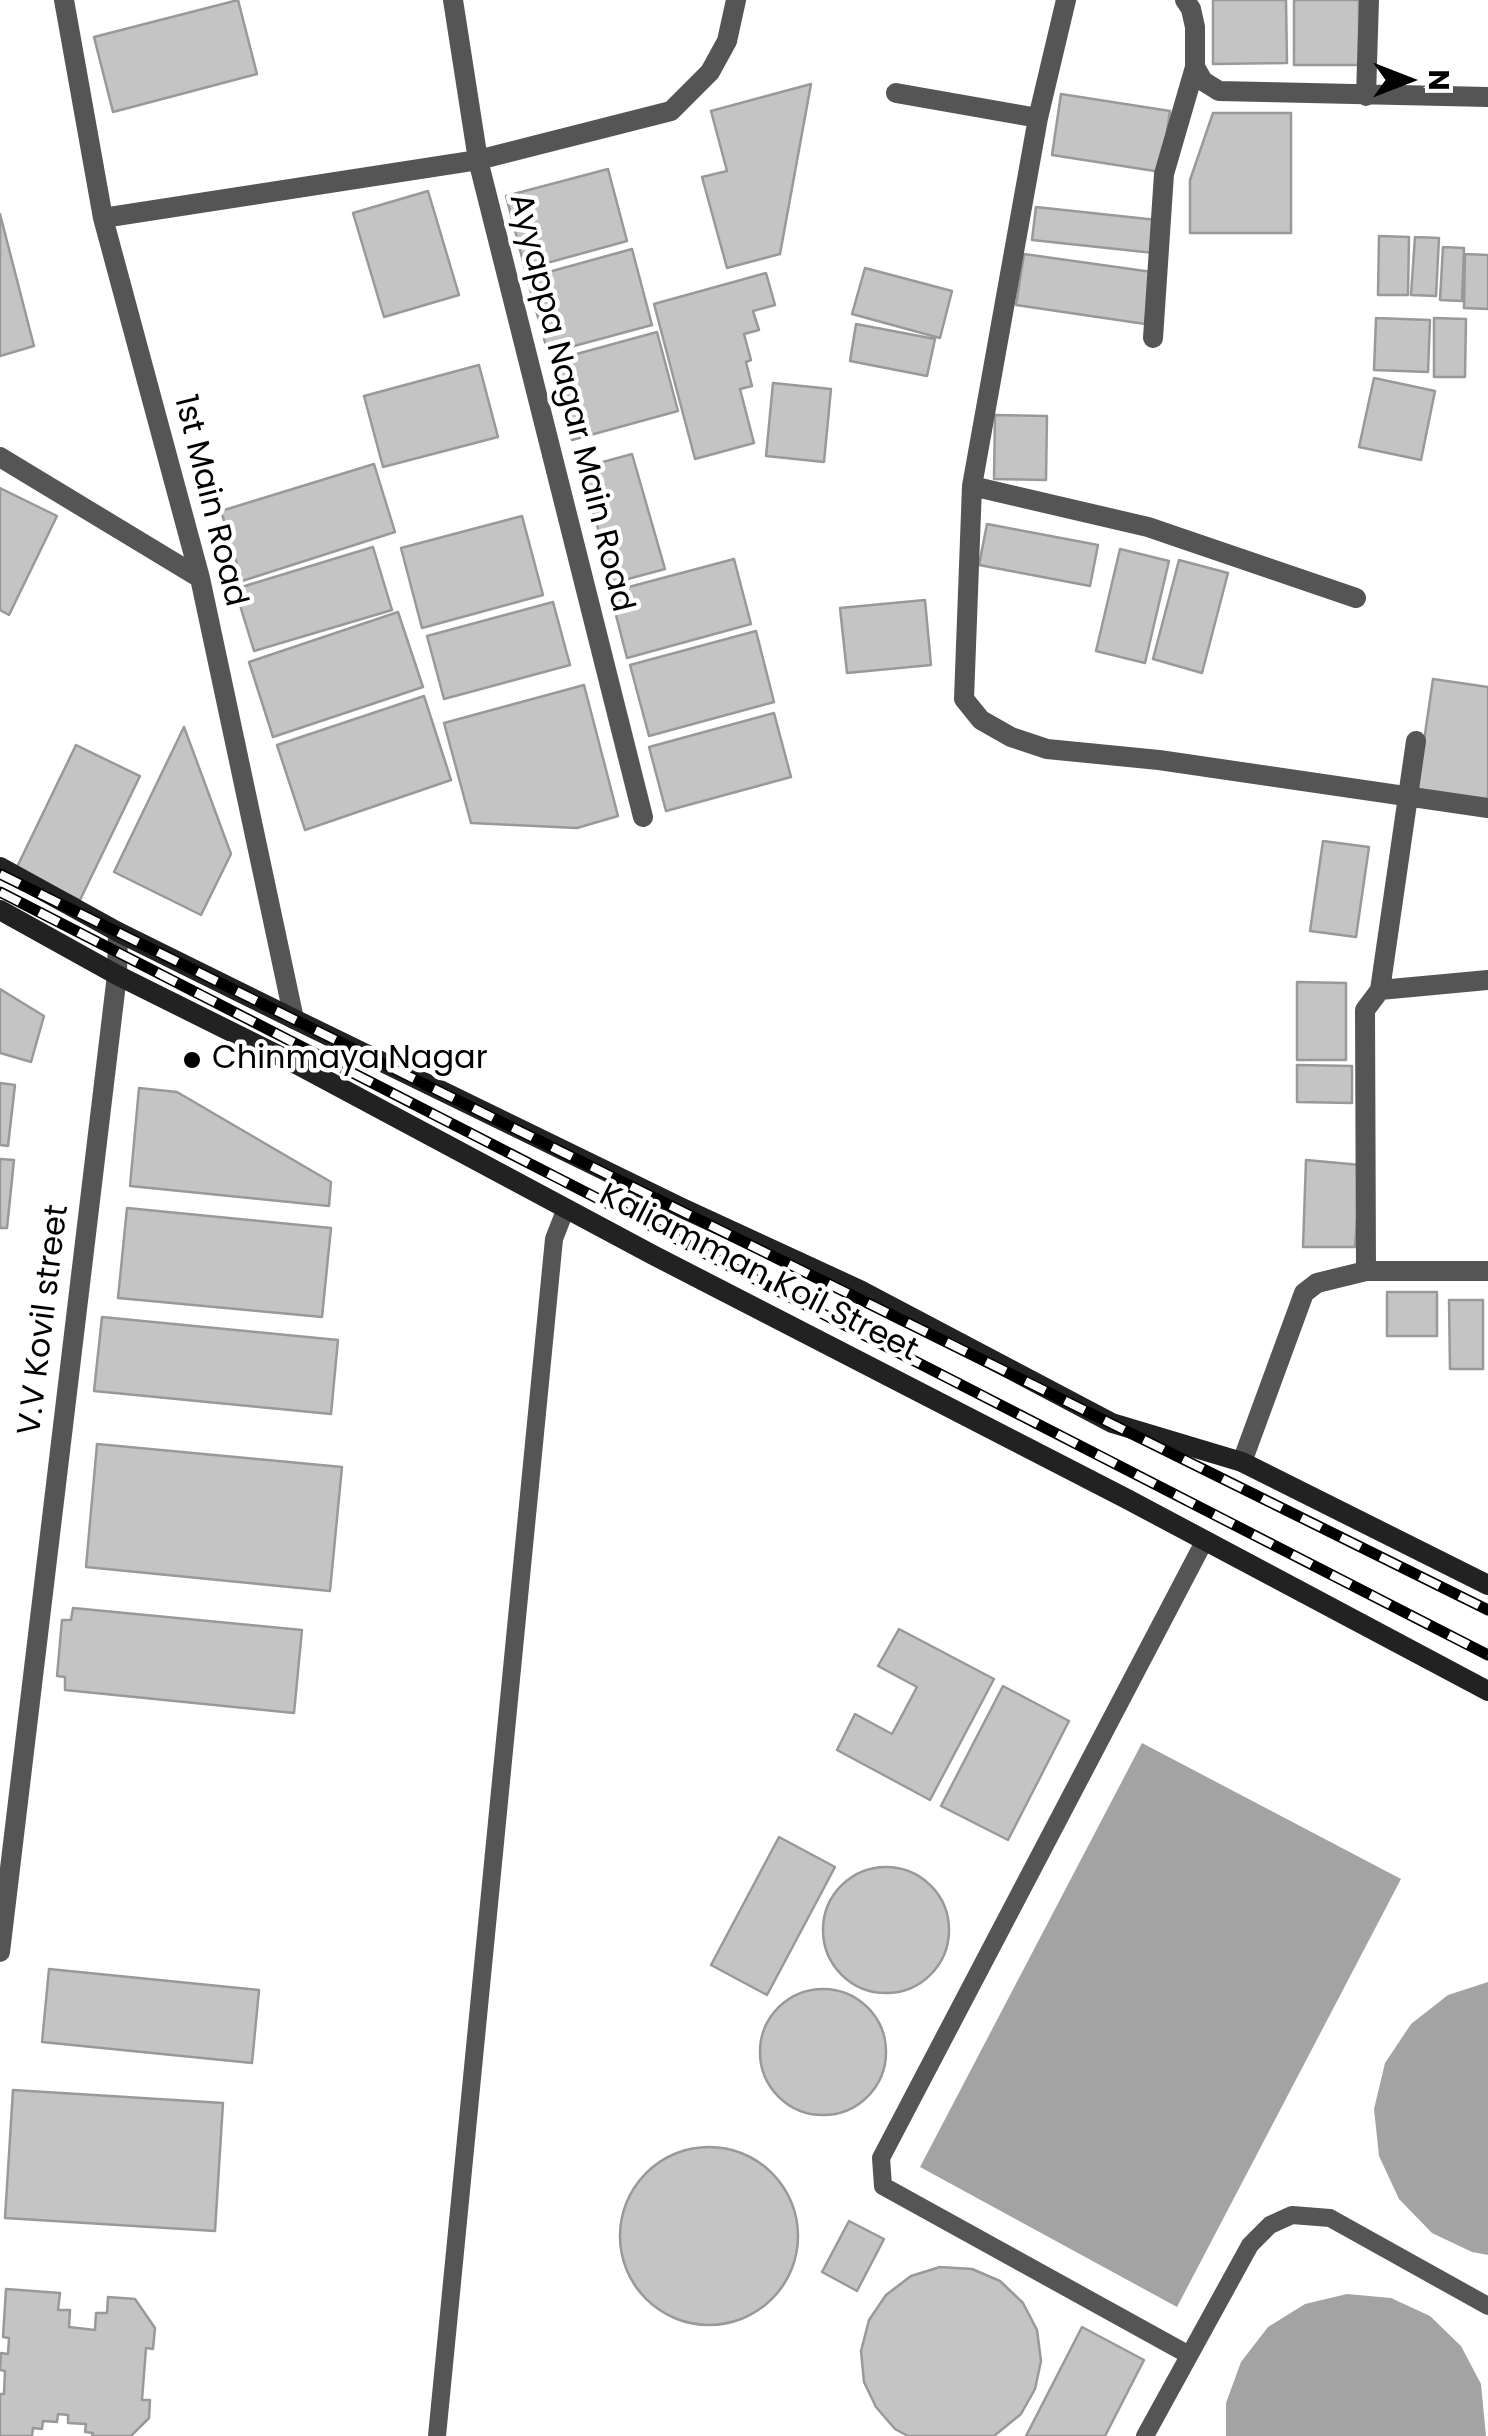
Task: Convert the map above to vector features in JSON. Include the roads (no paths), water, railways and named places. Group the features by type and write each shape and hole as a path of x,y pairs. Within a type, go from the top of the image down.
{"main road":[{"name":"Kaliamman Koil Street","path":"0,867 118,932 294,1019 860,1290 1112,1423 1242,1462 1488,1586"},
{"name":"Kaliamman Koil Street","path":"0,910 1488,1691"}],"street":[{"name":"1st Main Road","path":"64,0 103,218 200,578 294,1019"},
{"name":"Ayyappa Nagar Main Road","path":"453,0 478,160 643,817"},
{"path":"103,218 478,160 671,110 710,72 728,41 736,0"},
{"path":"1066,0 1038,118 972,486 964,700 981,720 1010,737 1046,749 1159,760 1488,808"},
{"path":"1154,338 1164,174 1195,67 1195,27 1185,0"},
{"path":"1366,96 1370,0"},
{"path":"1195,67 1202,81 1219,91 1488,97"},
{"path":"896,93 1038,118"},
{"path":"0,457 200,578"},
{"path":"972,486 1148,528 1356,598"},
{"path":"1380,990 1416,740"},
{"name":"V.V Kovil street","path":"0,1952 4,1880 118,975 118,932"},
{"path":"1366,1271 1365,1010 1380,990 1488,980"},
{"path":"1242,1462 1304,1293 1317,1284 1366,1271 1488,1271"}],"lane":[{"path":"437,2436 554,1239 566,1208"},
{"path":"1189,2355 884,2186 881,2158 1205,1540"},
{"path":"1145,2436 1250,2245 1270,2225 1292,2215 1330,2218 1488,2306"}],"railway":[{"path":"0,874 1488,1610"},
{"path":"0,892 1488,1655"}],"place":[{"name":"Chinmaya Nagar","path":"192,1060"}]}
